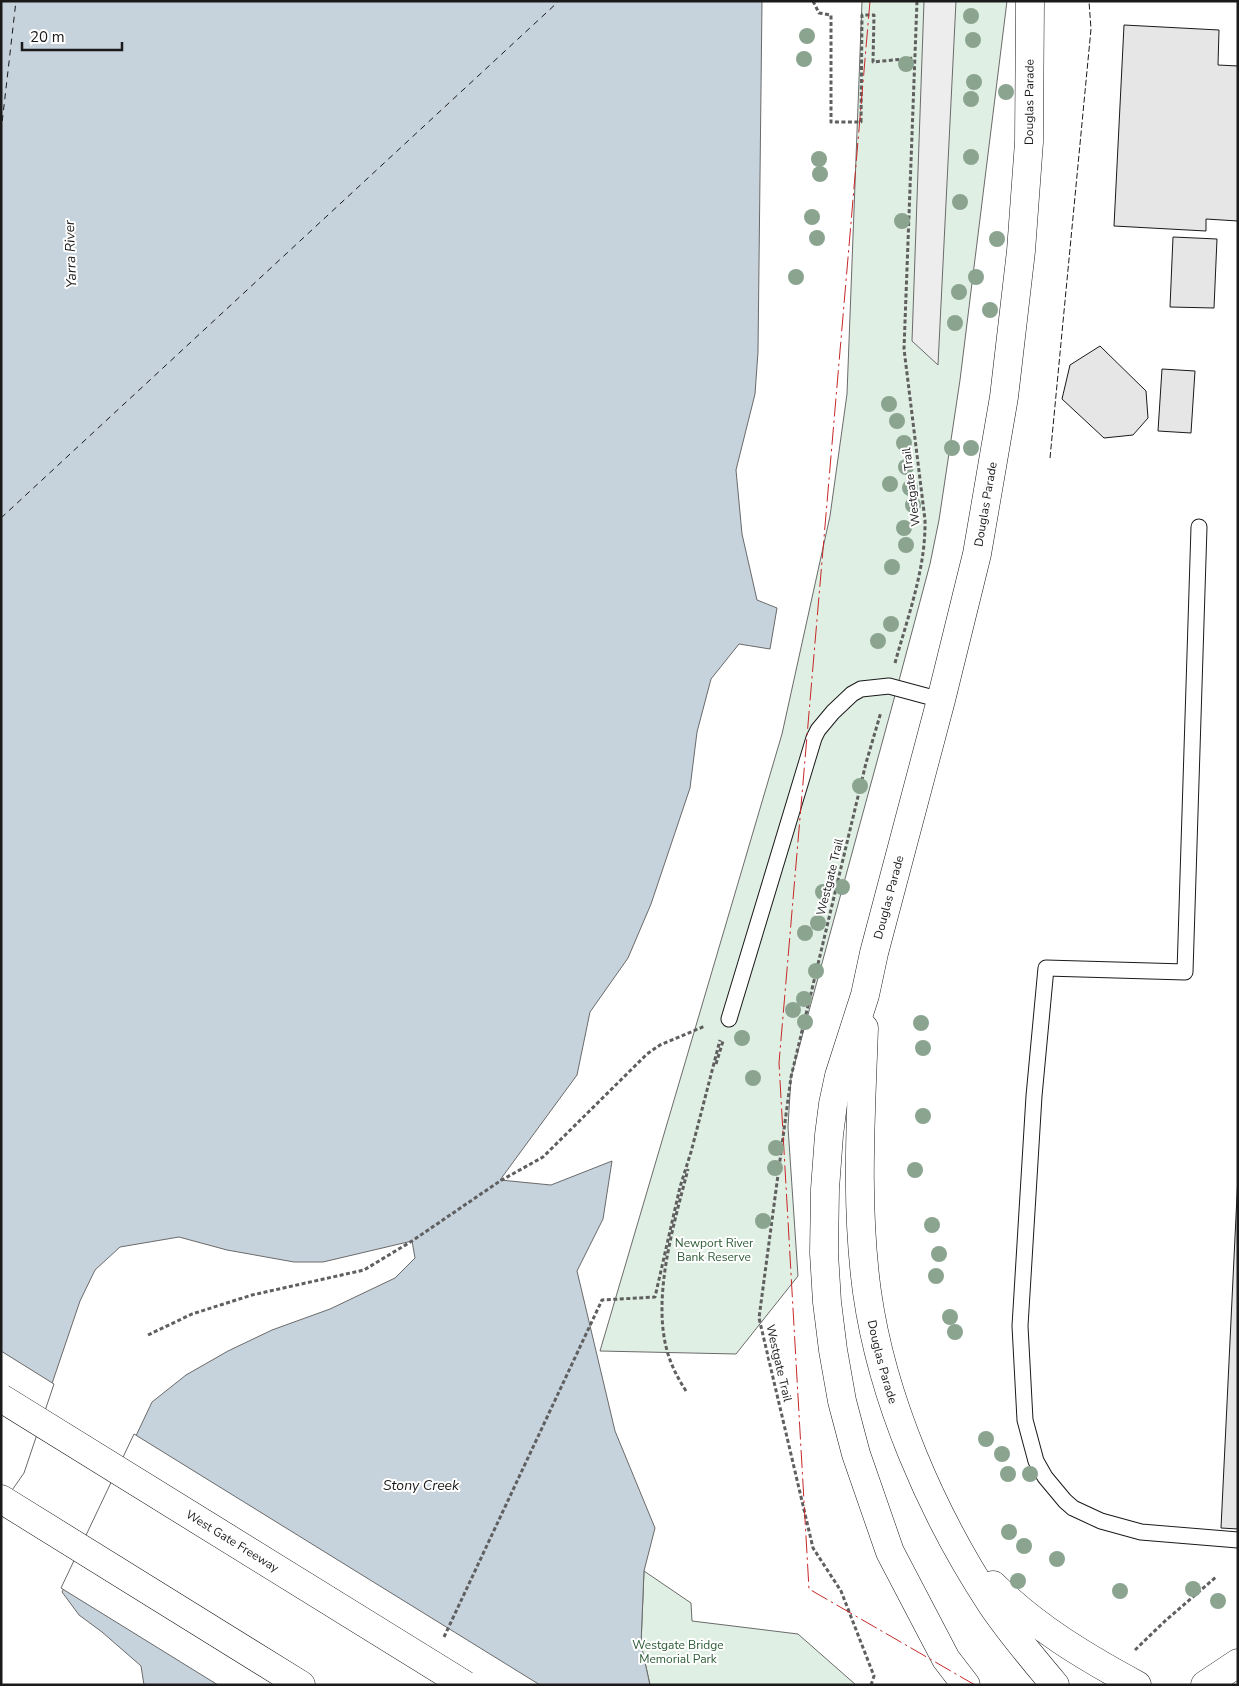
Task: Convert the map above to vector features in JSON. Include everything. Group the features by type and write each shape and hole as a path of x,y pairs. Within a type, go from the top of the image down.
{"main road":[{"name":"Douglas Parade","path":"966,1685 946,1659 890,1552 856,1454 842,1401 827,1302 824,1253 825,1189 829,1135 839,1076 865,995 874,953 941,700 977,554 1007,376 1021,251 1029,142 1030,1"},
{"name":"Douglas Parade","path":"865,995 859,1149 859,1202 867,1293 881,1360 894,1402 926,1487 949,1531 992,1604 1055,1685"},
{"name":"West Gate Freeway","path":"1,1398 465,1685"},
{"path":"1,1499 301,1685"},
{"path":"949,1531 984,1577 1025,1615 1082,1654 1137,1685"},
{"path":"1205,1685 1238,1664"}],"lane":[{"path":"1199,527 1185,972 1046,968 1034,1096 1020,1338 1025,1420 1028,1434 1040,1469 1065,1501 1073,1508 1101,1521 1141,1532 1238,1540"},
{"path":"729,1019 814,738 827,718 861,688 889,686 941,700"}],"path":[{"path":"813,1 818,13 831,15 831,122 861,122 862,15 874,15 874,62 914,58"},
{"name":"Westgate Trail","path":"871,1685 874,1676 841,1591 813,1548 759,1318 791,1077 866,763 889,686 926,541 904,349 908,280 916,1"},
{"path":"686,1391 672,1365 665,1344 663,1297 667,1262 679,1204 729,1019"},
{"path":"148,1335 192,1314 252,1295 364,1270 412,1241 500,1181 543,1157 653,1049 694,1030"},
{"path":"442,1641 602,1300"},
{"path":"1132,1653 1165,1621 1216,1577"}],"green space":[{"name":"Newport River Bank Reserve","path":"862,1 1007,1 960,380 939,520 930,564 791,1077 788,1127 798,1276 736,1354 600,1351 782,734 830,516 847,394"},
{"name":"Westgate Bridge Memorial Park","path":"644,1571 691,1603 692,1621 798,1634 856,1685 650,1685 641,1644"}],"shaded area":[{"path":"924,1 956,1 938,365 912,341"}],"water":[{"path":"1,1 762,1 758,352 755,394 736,470 742,534 757,600 777,608 770,649 739,644 711,679 697,732 690,788 651,904 628,958 590,1012 577,1075 500,1180 551,1185 612,1161 603,1219 577,1271 615,1431 655,1528 644,1571 641,1644 650,1685 144,1685 141,1666 79,1615 62,1592 152,1402 186,1375 228,1351 272,1330 330,1309 395,1278 415,1258 412,1241 323,1262 294,1262 227,1250 179,1237 120,1247 95,1270 80,1301 22,1472 1,1504"}],"pier":[{"path":"1,1351 54,1384 24,1473 1,1506"},
{"path":"134,1434 540,1685 218,1685 61,1588"}],"building":[{"path":"1124,25 1219,30 1218,65 1238,66 1238,221 1206,219 1206,231 1114,226"},
{"path":"1173,237 1217,239 1214,308 1170,307"},
{"path":"1100,346 1146,391 1148,418 1133,435 1104,438 1062,399 1070,365"},
{"path":"1162,369 1195,371 1191,433 1158,431"},
{"path":"1238,1175 1238,1529 1221,1528"}],"ferry route":[{"path":"1,132 16,1"},
{"path":"1,518 559,1"}],"fence":[{"path":"1050,458 1091,29 1089,1"}],"power":[{"path":"870,1 779,1063 809,1589 975,1685"}],"water label":[{"name":"Yarra River","path":"70,254"},
{"name":"Stony Creek","path":"421,1485"}]}
